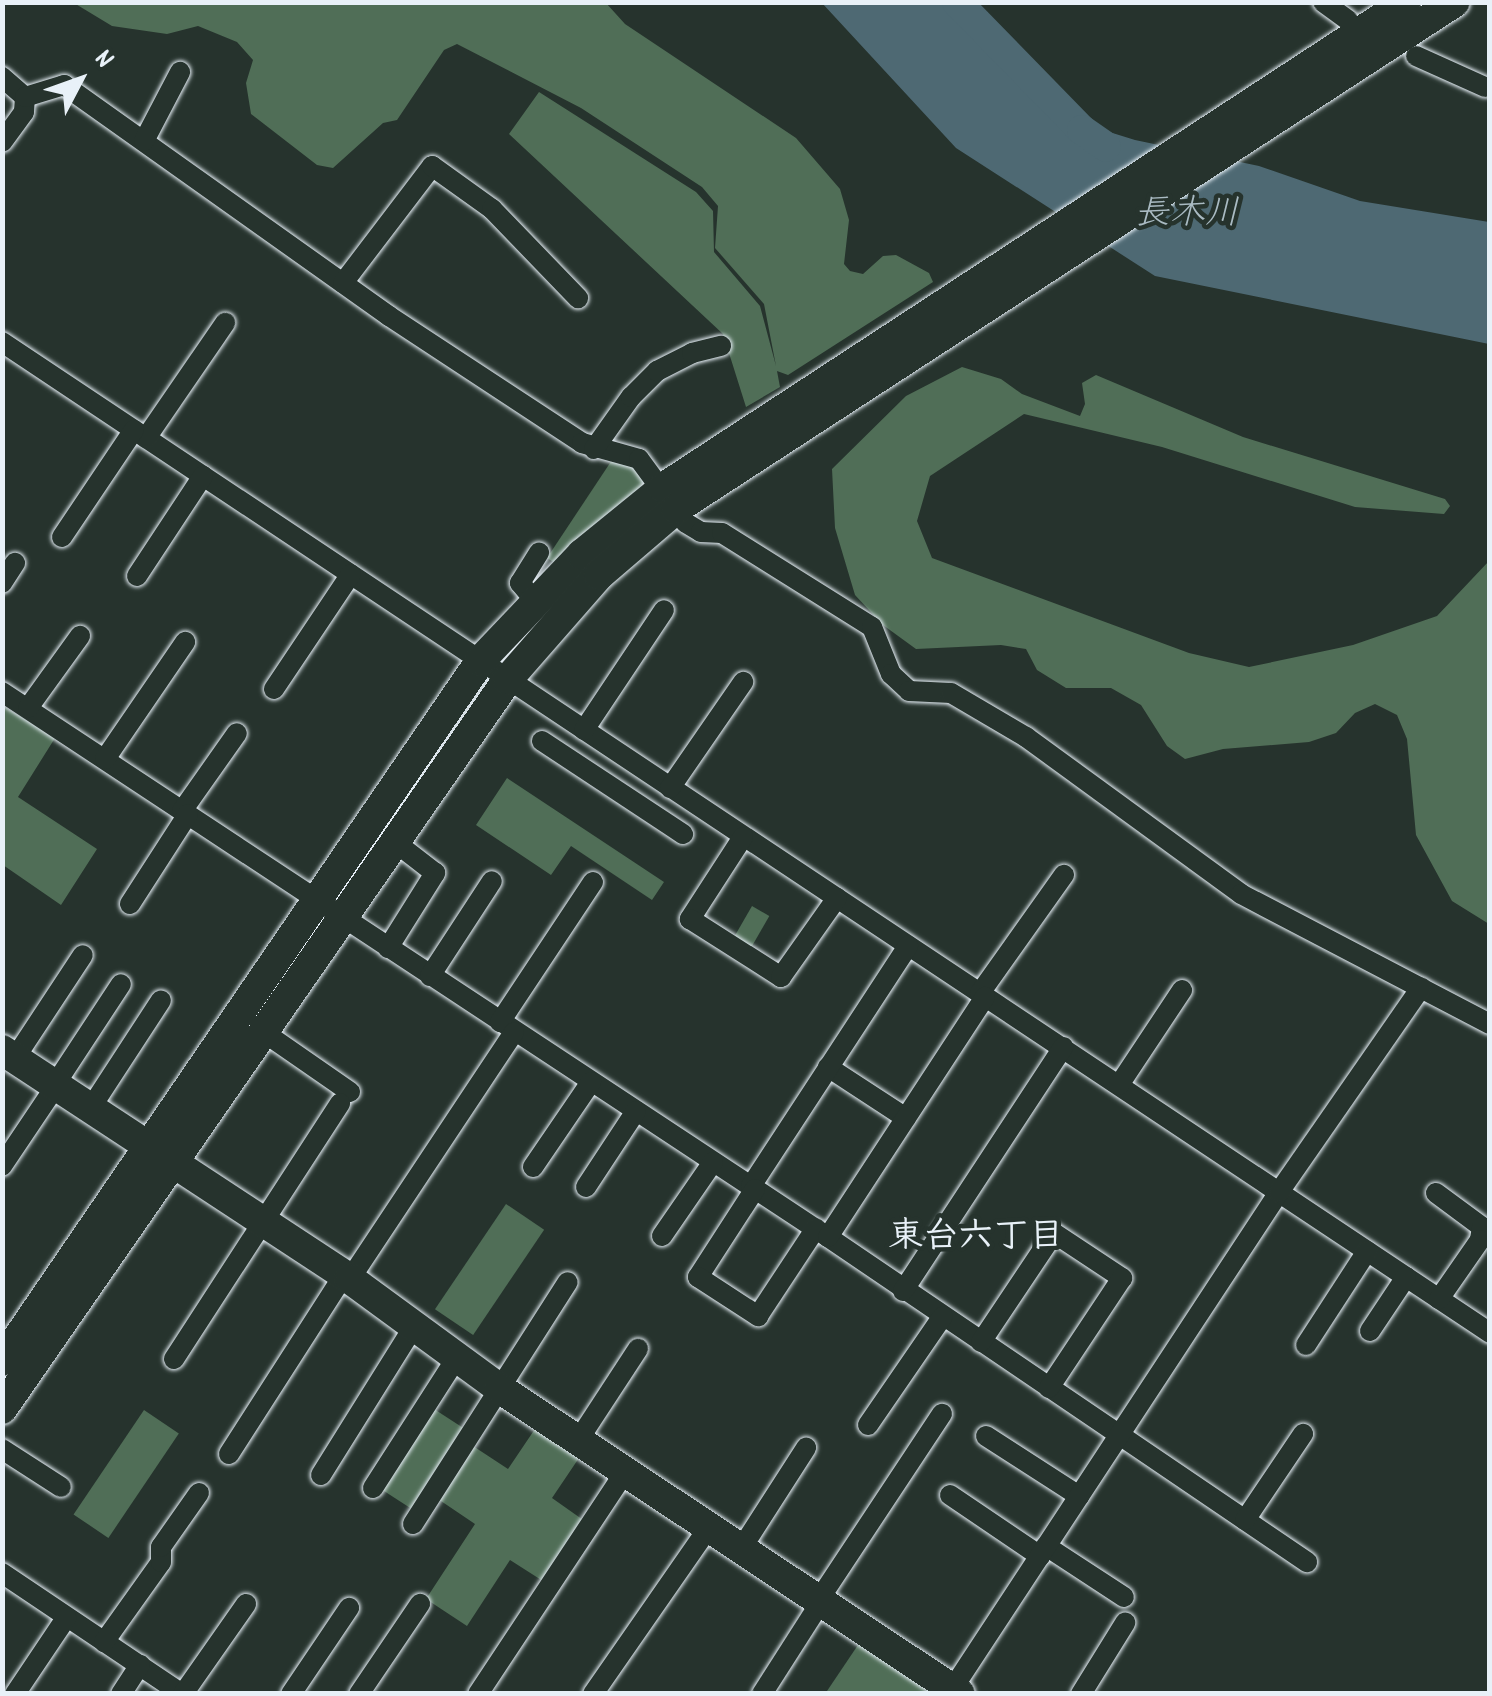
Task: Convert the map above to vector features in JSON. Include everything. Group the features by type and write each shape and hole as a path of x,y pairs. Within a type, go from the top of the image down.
{"street":[{"path":"1323,2 1382,37 1488,84"},
{"path":"1382,37 1406,2"},
{"path":"2,1410 316,899 481,660 582,554 1382,37 1455,2"},
{"path":"144,141 180,72"},
{"path":"2,77 25,97"},
{"path":"25,97 64,86 343,282 594,449 640,458 701,532 722,532 872,627 891,674 909,692 951,693 1026,737 1241,894 1490,1024"},
{"path":"6,131 24,112 25,97"},
{"path":"343,282 432,166 492,210 578,298"},
{"path":"62,538 226,322"},
{"path":"2,342 1490,1333"},
{"path":"594,449 631,397 657,371 692,353 722,346"},
{"path":"136,576 203,476"},
{"path":"2,1361 160,1152 262,1031 508,680 670,498"},
{"path":"536,602 520,583 540,553"},
{"path":"2,583 15,562"},
{"path":"274,688 351,574"},
{"path":"584,730 664,610"},
{"path":"28,708 80,636"},
{"path":"104,759 185,642"},
{"path":"670,788 743,682"},
{"path":"2,692 822,1232 903,1291 1307,1562"},
{"path":"130,904 236,734"},
{"path":"542,741 683,834"},
{"path":"617,790 634,764"},
{"path":"743,836 690,919 782,977 837,898"},
{"path":"388,948 436,873 395,842"},
{"path":"908,946 698,1277 758,1316 906,1118 1064,875"},
{"path":"430,976 492,881"},
{"path":"228,1454 507,1027 594,882"},
{"path":"83,955 9,1054 347,1277 499,1388 957,1691 1043,1551 1279,1192 1421,988"},
{"path":"2,1166 120,984"},
{"path":"1119,1085 1182,990"},
{"path":"92,1106 162,1000"},
{"path":"174,1359 345,1098 262,1031"},
{"path":"903,1291 1063,1047"},
{"path":"828,1068 906,1118"},
{"path":"533,1167 591,1082"},
{"path":"586,1187 636,1111"},
{"path":"662,1236 713,1162"},
{"path":"1436,1193 1482,1227 1480,1240 1439,1299"},
{"path":"982,1342 1054,1233 1122,1278 1049,1388"},
{"path":"1306,1345 1367,1251"},
{"path":"1370,1332 1406,1277"},
{"path":"413,1524 568,1282"},
{"path":"868,1425 943,1316"},
{"path":"321,1475 414,1326"},
{"path":"579,1439 638,1349"},
{"path":"373,1488 457,1357"},
{"path":"762,1694 942,1414"},
{"path":"1242,1518 1303,1434"},
{"path":"986,1436 1079,1496"},
{"path":"1242,1518 1282,1440"},
{"path":"743,1546 806,1448"},
{"path":"2,1449 61,1487"},
{"path":"478,1694 626,1470"},
{"path":"104,1642 161,1562 161,1547 199,1493"},
{"path":"950,1495 1124,1597"},
{"path":"593,1694 710,1524"},
{"path":"2,1573 182,1694 246,1604"},
{"path":"359,1694 420,1604"},
{"path":"291,1694 349,1608"},
{"path":"16,1694 66,1618"},
{"path":"1081,1694 1125,1623"},
{"path":"121,1694 140,1665"}],"green space":[{"path":"74,3 606,3 625,24 796,138 840,189 849,220 844,264 850,271 863,274 883,256 896,255 929,273 933,282 788,375 777,371 780,387 746,407 723,334 509,134 539,92 696,192 713,211 714,252 760,306 776,366 764,304 715,248 718,206 702,187 581,108 457,44 444,50 397,120 383,123 333,168 317,165 251,114 246,83 253,60 237,42 198,26 167,34 112,26"},
{"path":"962,367 1001,379 1022,394 1080,416 1085,404 1082,383 1096,375 1243,437 1445,499 1450,506 1444,514 1355,507 1162,447 1024,414 930,476 917,521 932,558 1189,653 1249,667 1353,645 1437,616 1489,561 1489,924 1452,901 1416,835 1407,739 1397,715 1375,704 1355,713 1336,733 1309,742 1223,749 1185,759 1167,746 1141,705 1111,688 1066,688 1037,670 1026,649 1001,645 916,649 883,625 855,595 835,528 832,469 906,396"},
{"path":"612,460 633,467 647,482 555,563 547,558"},
{"path":"3,706 55,738 18,797 97,849 61,905 3,865"},
{"path":"507,778 664,882 652,900 571,846 551,875 476,825"},
{"path":"752,906 769,916 751,947 734,937"},
{"path":"506,1204 544,1230 473,1335 435,1309"},
{"path":"434,1409 468,1431 415,1511 382,1490"},
{"path":"144,1410 179,1433 108,1538 74,1514"},
{"path":"539,1423 583,1452 552,1498 586,1522 546,1583 510,1560 467,1626 426,1599 475,1524 438,1499 473,1446 508,1469"},
{"path":"860,1642 935,1694 825,1694"}],"water":[{"name":"長木川","path":"822,3 942,3 1045,112 1135,140 1259,166 1360,201 1489,222 1489,344 1155,276 956,148"}],"waterway":[{"name":"長木川","path":"957,2 1082,130 1106,147"}],"district":[{"name":"東台六丁目","path":"976,1239"}]}
